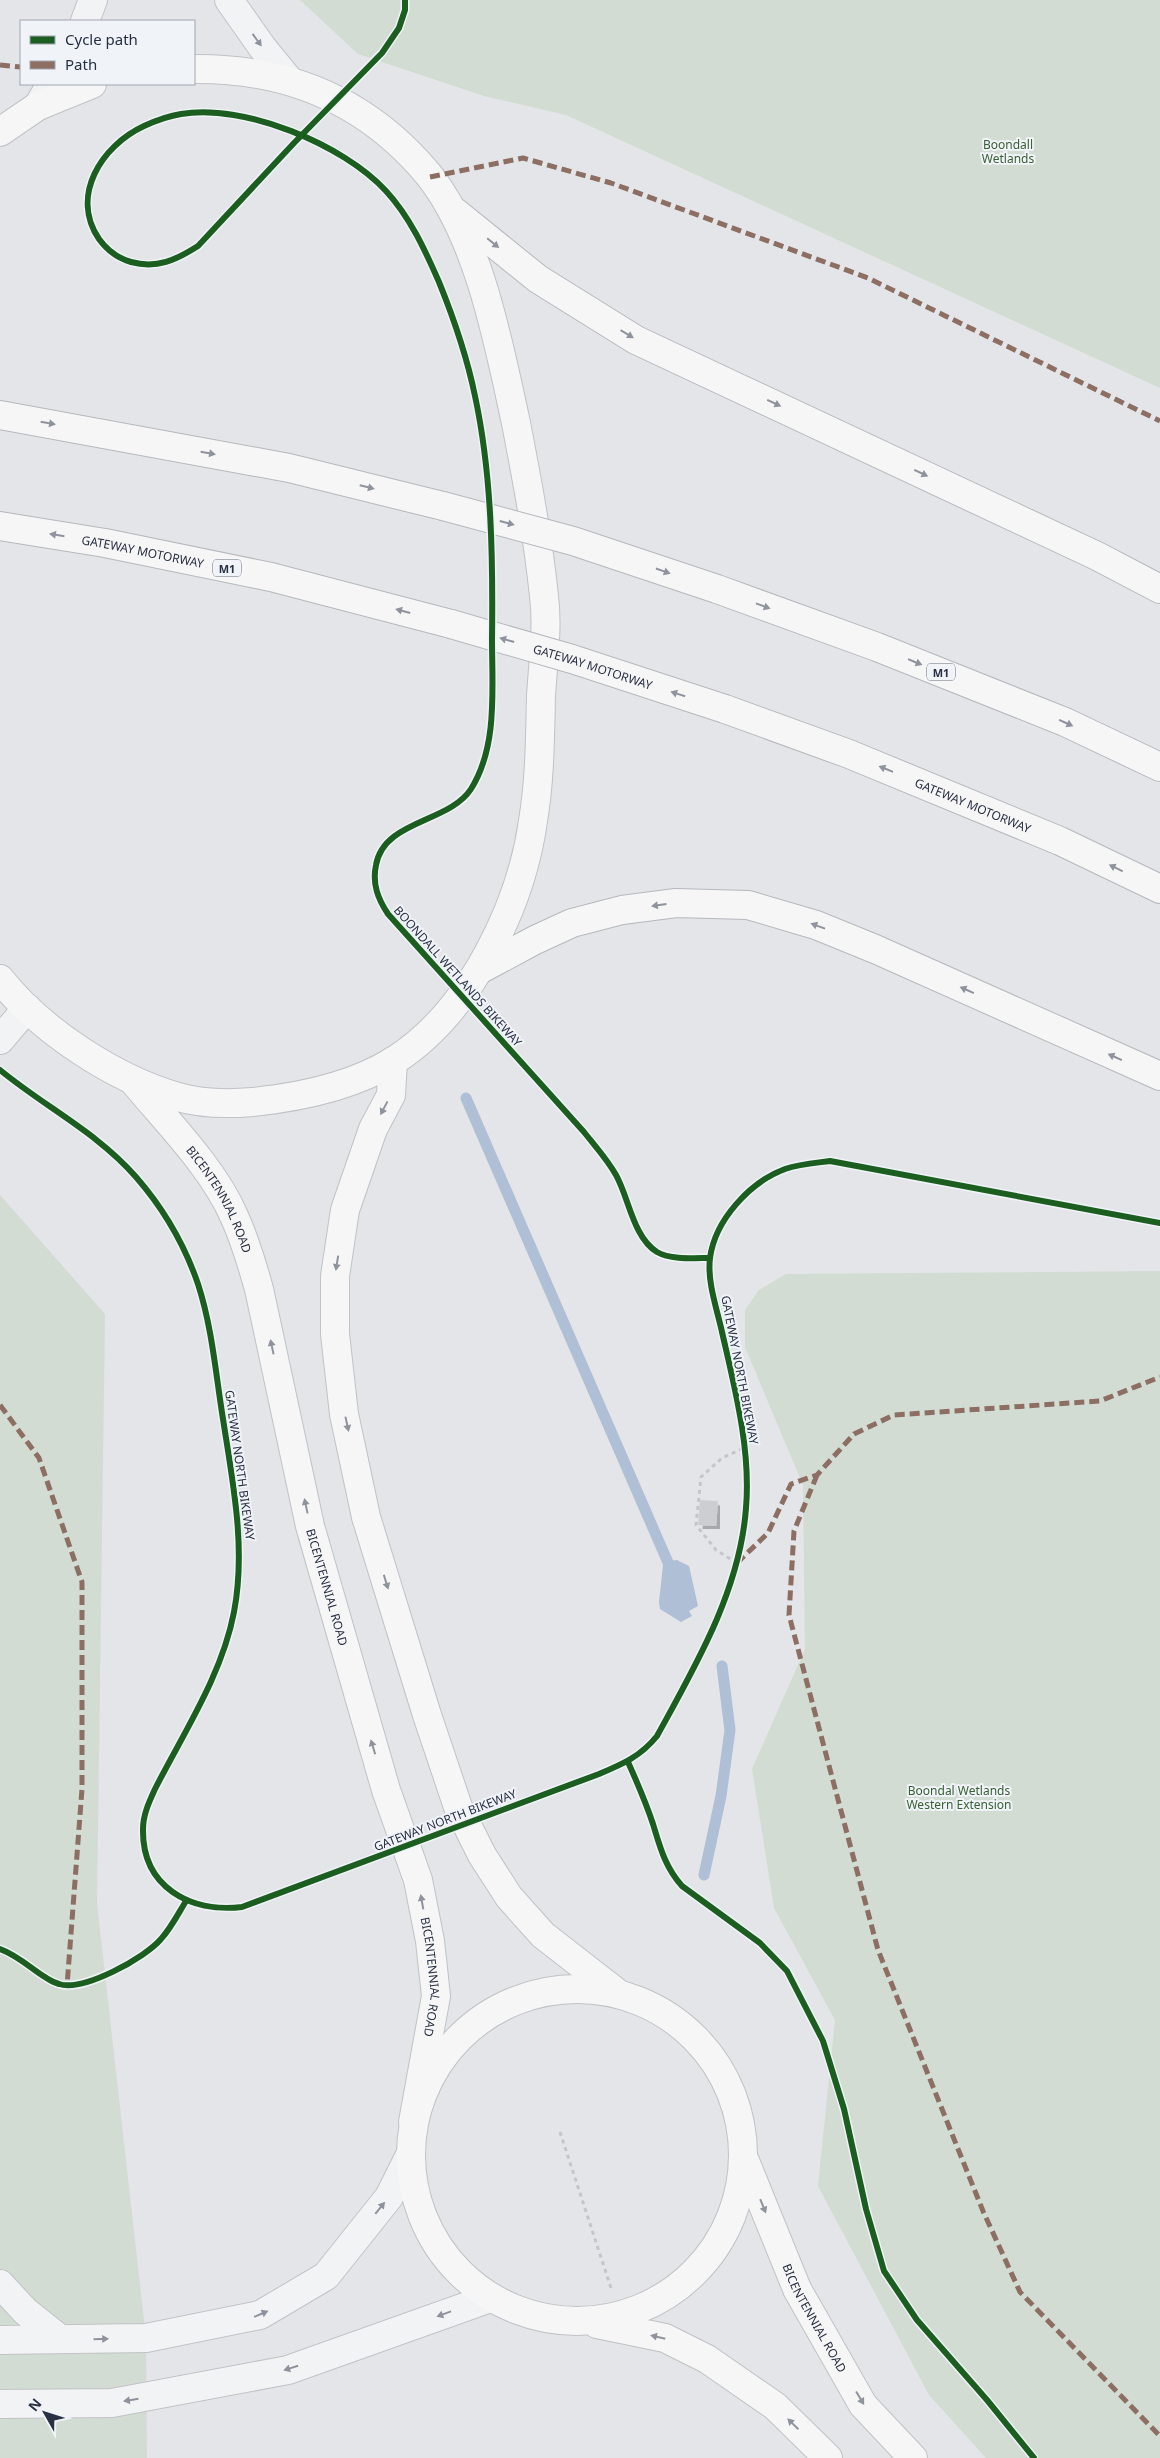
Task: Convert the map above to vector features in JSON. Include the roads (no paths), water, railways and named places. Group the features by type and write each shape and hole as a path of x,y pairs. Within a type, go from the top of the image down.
{"main road":[{"path":"0,979 27,1008 59,1035 133,1081 179,1098 206,1103 243,1103 301,1097 360,1076 393,1061 437,1025 481,969 503,922 521,873 533,824 538,771 545,600 525,469 499,342 455,212 430,176 392,136 363,114 328,95 289,80 226,69 195,69"},
{"path":"0,132 44,95 88,85"},
{"path":"455,212 538,279 636,340 1097,556 1160,589"},
{"name":"M1","path":"0,415 289,468 443,506 572,541 717,589 877,647 1056,718 1160,767"},
{"name":"GATEWAY MOTORWAY","path":"0,526 104,543 271,577 451,624 572,659 725,709 849,754 1060,840 1160,889"},
{"path":"481,969 534,940 572,923 622,910 676,903 748,904 816,926 875,949 1160,1076"},
{"name":"BICENTENNIAL ROAD","path":"393,1061 391,1095 370,1136 345,1210 335,1276 335,1334 344,1414 366,1517 454,1798 482,1855 509,1897 543,1935 615,1991 668,2013 711,2052 737,2104 745,2161 797,2289 863,2404 913,2458"},
{"name":"BICENTENNIAL ROAD","path":"133,1081 190,1148 234,1214 248,1251 259,1288 310,1526 386,1790 418,1880 430,1941 436,1996 413,2122 410,2155 420,2211 447,2261 490,2298 537,2318 589,2322 666,2338 706,2359 775,2406 828,2458"},
{"name":"BICENTENNIAL ROAD","path":"413,2122 432,2072 465,2030 502,2006 510,2001 562,1988 615,1991"},
{"name":"BICENTENNIAL ROAD","path":"589,2322 637,2311 679,2287 713,2252 735,2209 745,2161"}],"street":[{"path":"85,20 94,0"},
{"path":"228,0 289,80"},
{"path":"0,1040 27,1008"},
{"path":"0,2340 146,2338 260,2315 326,2276 389,2197 410,2155"},
{"path":"0,2284 25,2311 60,2339"},
{"path":"0,2404 112,2403 288,2370 490,2298"}],"water":[{"path":"677,1560 689,1566 698,1606 689,1611 692,1616 681,1622 660,1609 659,1602 663,1565 669,1561"}],"waterway":[{"path":"466,1098 673,1574"},
{"path":"704,1875 721,1796 730,1730 722,1666"}],"park label":[{"name":"Boondall Wetlands","path":"1008,151"},
{"name":"Boondal Wetlands Western Extension","path":"959,1797"}]}
